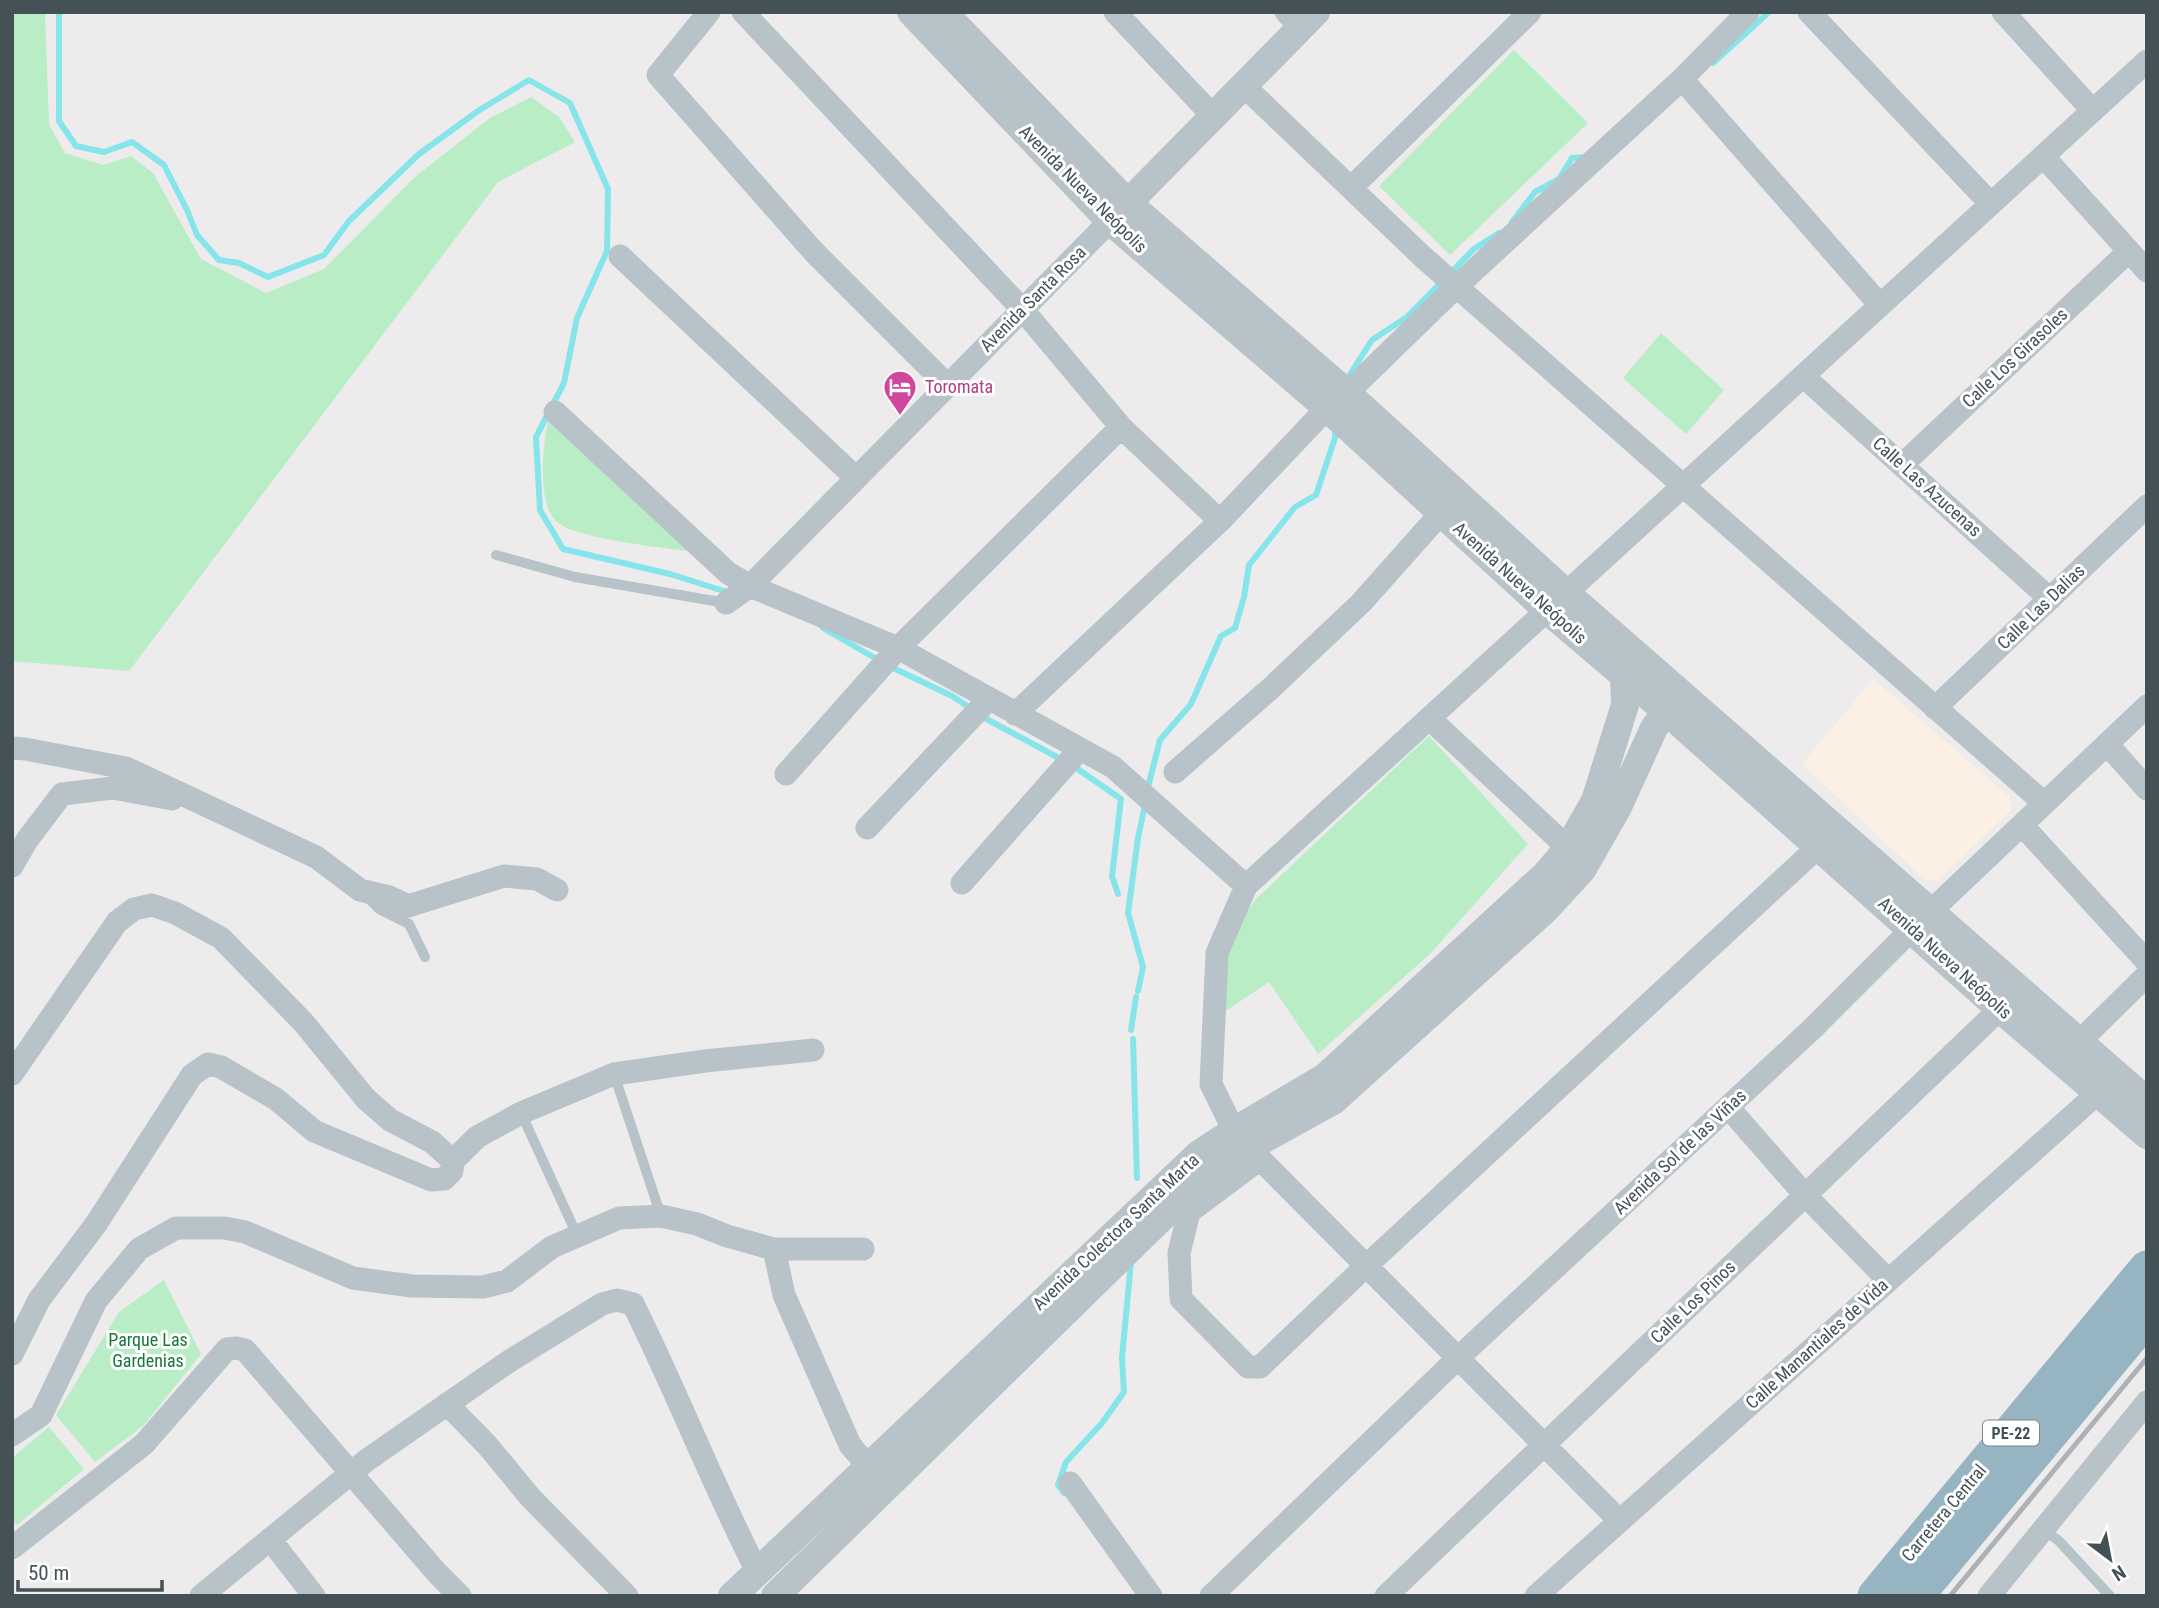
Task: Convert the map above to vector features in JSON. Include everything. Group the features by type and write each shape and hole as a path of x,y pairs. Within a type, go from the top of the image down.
{"highway":[{"name":"Carretera Central","path":"1876,1596 2147,1269"},
{"name":"Carretera Central","path":"1915,1596 2147,1316"}],"street":[{"path":"709,12 658,75 814,252 947,385"},
{"path":"743,12 1022,309 1121,427 1220,521"},
{"name":"Avenida Nueva Neópolis","path":"911,12 1119,212 1337,401 1557,601 1921,920 2000,1009 2147,1135"},
{"name":"Avenida Nueva Neópolis","path":"943,12 1119,212"},
{"path":"1115,12 1213,116"},
{"path":"1351,188 1530,12"},
{"path":"1015,714 1220,521 1337,401 1456,286 1682,79 1748,12"},
{"path":"1809,12 1991,204"},
{"path":"2003,12 2093,111"},
{"name":"Avenida Santa Rosa","path":"726,603 750,586 1244,86 1301,17"},
{"path":"1619,1520 1247,1146 1211,1084 1217,953 1246,886 2146,63"},
{"path":"1682,79 1880,306"},
{"path":"1244,86 1456,286 2044,803"},
{"path":"2043,156 2147,271"},
{"name":"Calle Los Girasoles","path":"1902,465 2129,251"},
{"path":"620,256 856,478"},
{"name":"Calle Las Azucenas","path":"1803,376 2050,598"},
{"name":"Avenida Nueva Neópolis","path":"1337,401 1441,513 1557,601 1624,675 1818,847 1921,920 2079,1042 2147,1101"},
{"path":"555,412 728,573 750,586 898,648 1113,767 1246,886"},
{"path":"786,774 898,648 1121,427"},
{"name":"Calle Las Dalias","path":"1935,708 2147,506"},
{"path":"1175,772 1270,689 1361,603 1441,513"},
{"name":"Avenida Colectora Santa Marta","path":"775,1596 1196,1184 1247,1146 1351,1056 1546,874 1568,848 1595,801 1625,705 1624,675"},
{"path":"867,828 989,699"},
{"name":"Avenida Sol de las Viñas","path":"1211,1596 1458,1358 1812,1029 1921,920 2147,706"},
{"name":"Avenida Colectora Santa Marta","path":"732,1596 1199,1154 1247,1146 1333,1101 1545,910 1581,870 1618,807 1654,728 1666,711"},
{"path":"1429,718 1568,848"},
{"path":"2107,744 2147,789"},
{"path":"12,748 25,748 126,768 316,857 360,890 389,897 408,906 504,876 537,879 557,890"},
{"path":"962,883 1080,749"},
{"path":"12,866 26,840 62,794 113,788 199,804"},
{"path":"2022,825 2147,962"},
{"path":"1247,1146 1189,1212 1179,1253 1181,1299 1248,1367 1260,1367 1818,847"},
{"path":"12,1074 117,922 134,909 152,905 175,912 221,938 303,1023 366,1099 390,1120 432,1142 453,1161"},
{"path":"2079,1042 2147,975"},
{"name":"Calle Los Pinos","path":"1386,1596 2000,1009"},
{"path":"12,1354 39,1300 96,1224 192,1075 208,1064 221,1067 276,1099 314,1131 431,1180 444,1179 452,1171 453,1161 477,1137 522,1113 614,1074 813,1050"},
{"name":"Calle Manantiales de Vida","path":"1536,1596 2099,1092"},
{"path":"1728,1107 1805,1195 1888,1280"},
{"path":"12,1435 41,1415 96,1301 139,1249 176,1228 225,1228 245,1232 353,1278 412,1286 483,1287 507,1280 551,1247 619,1218 661,1216 697,1224 726,1236 774,1249 863,1249"},
{"path":"774,1249 784,1295 850,1445 869,1467"},
{"path":"201,1596 351,1472 508,1362 602,1304 617,1300 633,1304 667,1372 757,1571"},
{"path":"12,1548 144,1444 227,1349 236,1348 245,1350 437,1573 460,1596"},
{"path":"447,1404 530,1497 627,1596"},
{"path":"1989,1596 2143,1413"},
{"path":"1070,1483 1151,1596"},
{"path":"270,1539 314,1596"}],"lane":[{"path":"496,555 575,576 726,603"},
{"path":"360,890 379,909 409,924 425,957"},
{"path":"614,1074 661,1216"},
{"path":"522,1113 577,1235"},
{"path":"2043,1529 2059,1541 2110,1596"}],"shaded area":[{"path":"1873,679 2010,797 2011,810 1938,881 1925,880 1802,764"}],"green space":[{"path":"12,12 45,12 49,124 65,153 103,165 131,156 153,173 201,259 266,293 324,269 415,177 490,118 531,97 559,117 575,142 498,182 129,671 12,661"},
{"path":"1514,50 1588,123 1450,255 1379,186"},
{"path":"1661,333 1724,390 1686,434 1623,378"},
{"path":"548,421 695,552 599,537 565,527 555,520 546,500 543,472"},
{"path":"1429,736 1528,844 1431,953 1318,1054 1269,982 1227,1010 1213,993 1224,943 1255,900"},
{"name":"Parque Las Gardenias","path":"164,1280 201,1354 144,1425 95,1462 56,1415 119,1312"},
{"path":"49,1427 84,1469 17,1525 12,1520 12,1458"}],"waterway":[{"path":"59,12 59,121 76,146 104,152 132,142 164,165 197,235 219,260 239,263 268,277 324,255 349,221 419,154 478,111 529,80 570,103 608,189 607,251 577,318 564,383 536,437 540,510 563,549 670,574 730,593"},
{"path":"1713,63 1769,12"},
{"path":"1512,222 1535,192 1559,179 1572,158 1587,157"},
{"path":"1347,379 1372,340 1407,317 1474,249 1499,233"},
{"path":"1148,787 1160,740 1191,704 1221,636 1235,628 1249,565 1295,507 1316,495 1335,438 1335,429"},
{"path":"823,628 880,661"},
{"path":"889,666 952,696 970,708"},
{"path":"979,715 1057,757"},
{"path":"1072,765 1121,799 1112,876 1118,894"},
{"path":"1138,991 1143,967 1128,913 1145,805"},
{"path":"1131,1030 1136,997"},
{"path":"1133,1039 1137,1178"},
{"path":"1064,1493 1058,1485 1066,1462 1102,1423 1124,1392 1122,1358 1131,1262"}],"railway":[{"path":"1950,1596 2147,1358"}],"place":[{"name":"Toromata","path":"900,417"}]}
